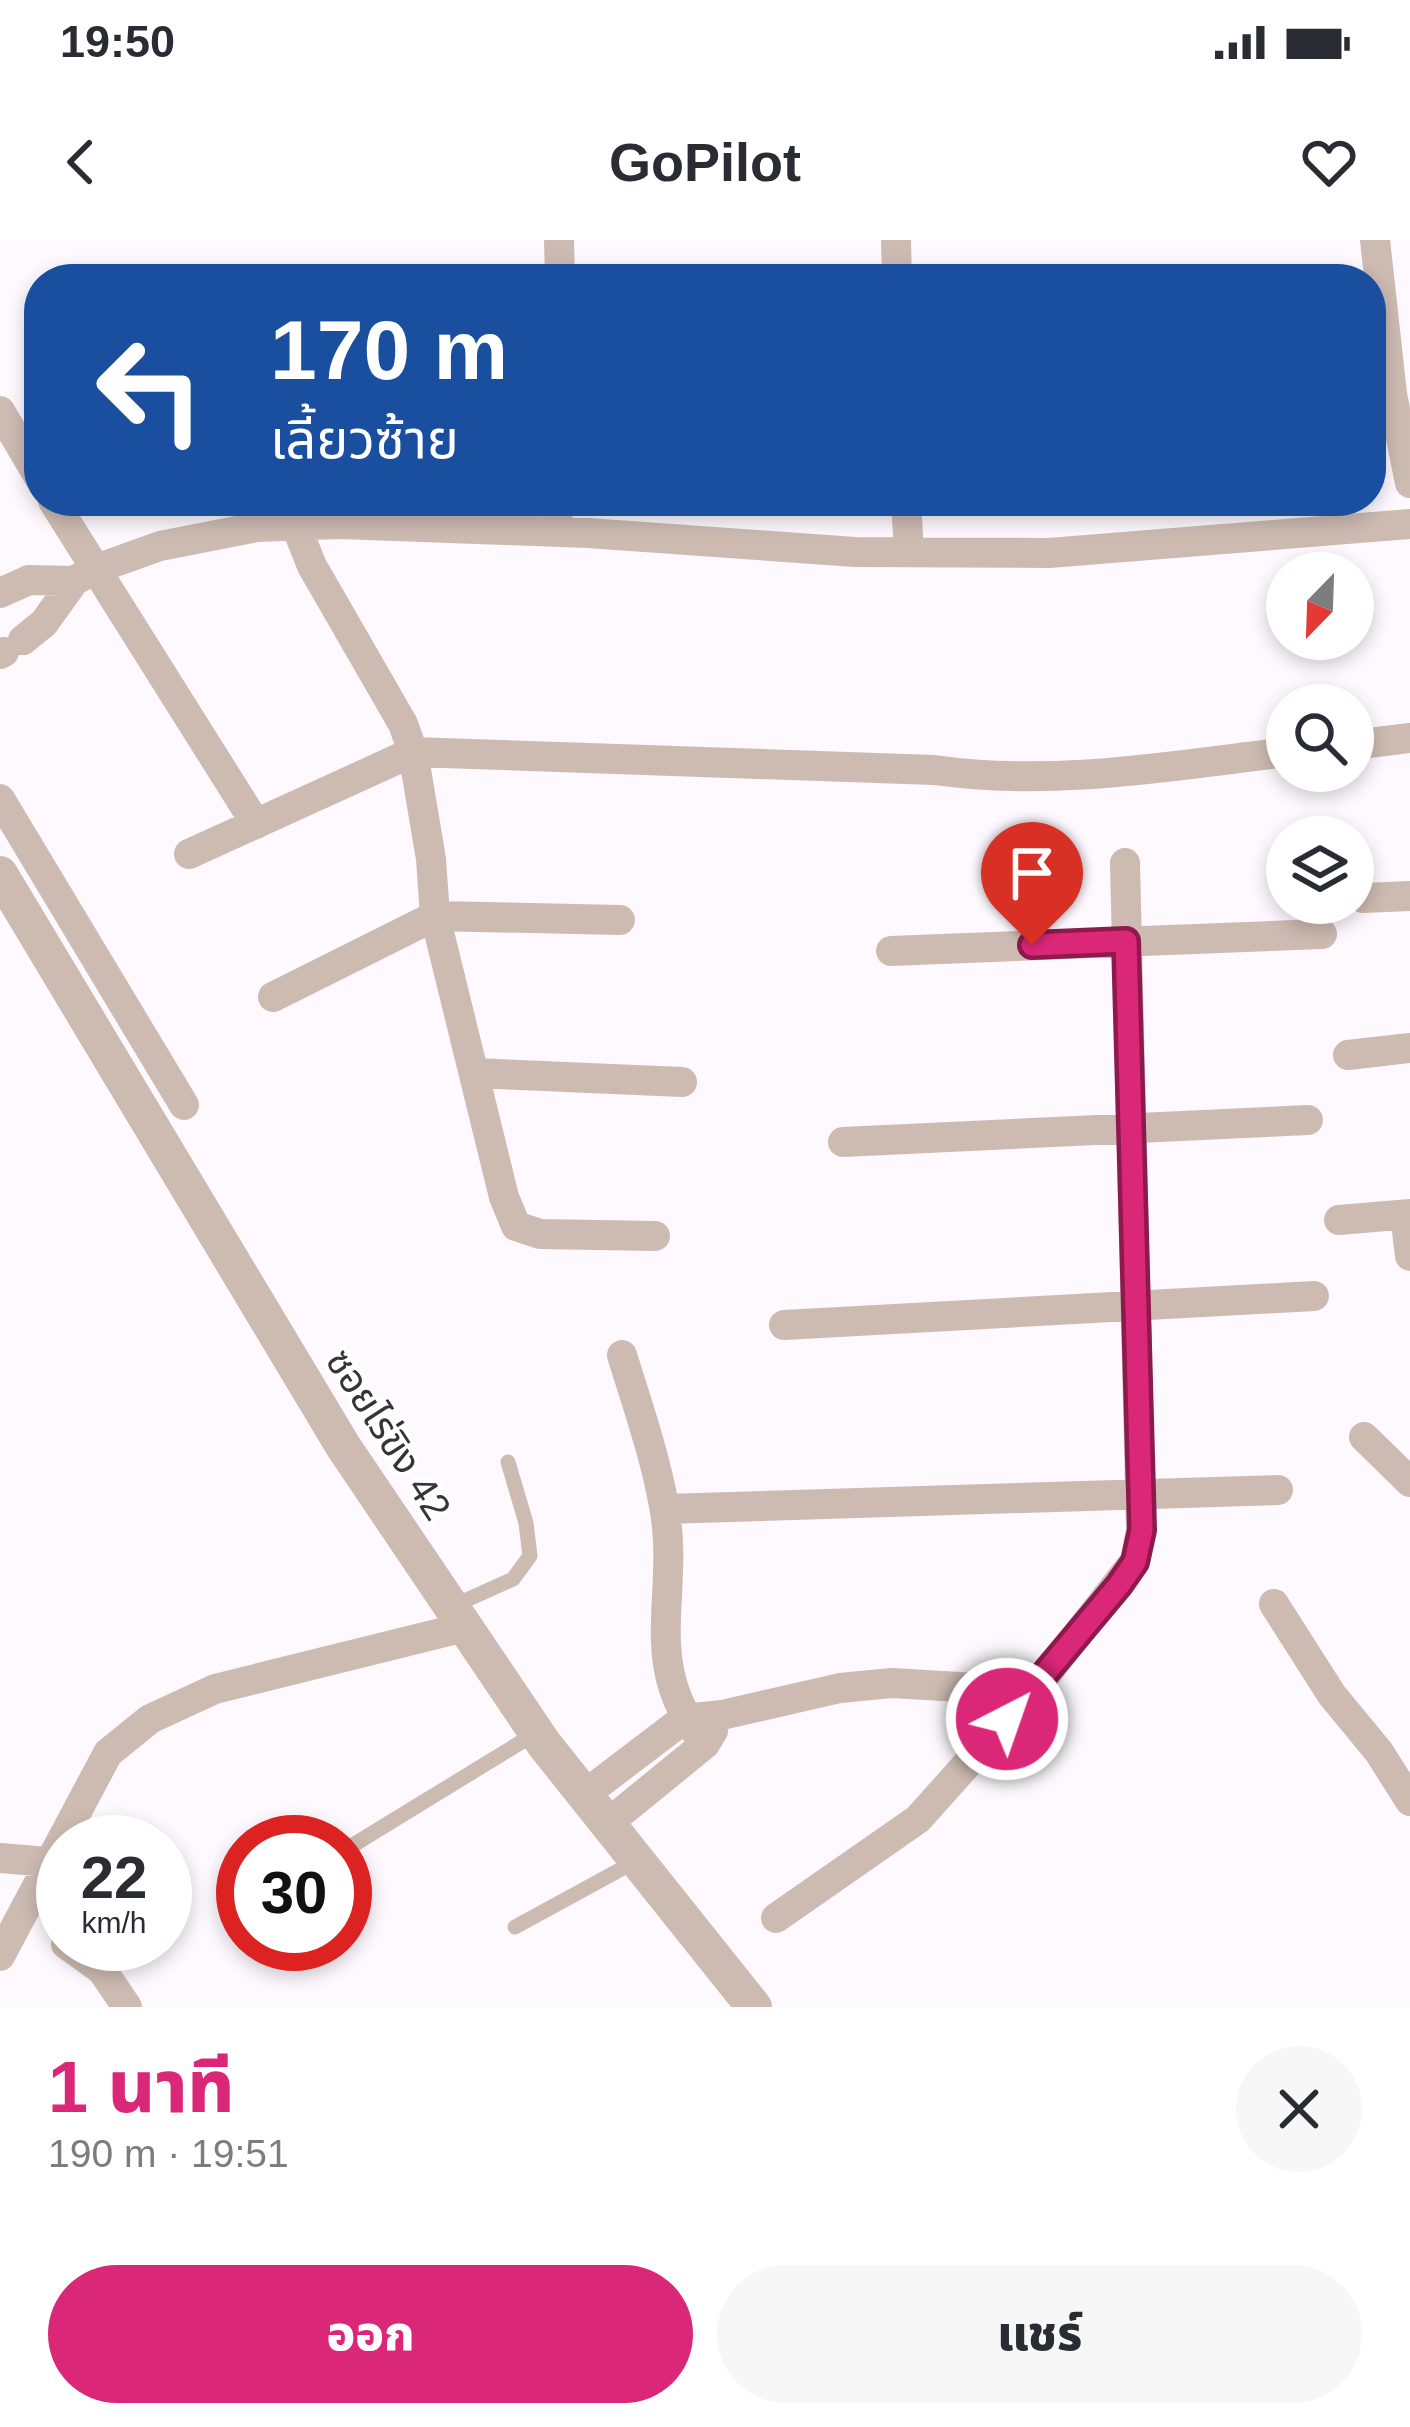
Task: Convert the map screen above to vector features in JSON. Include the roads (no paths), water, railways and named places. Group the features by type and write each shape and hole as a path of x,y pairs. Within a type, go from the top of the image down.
{"street":[{"path":"1389,317 1392,394 1409,470"},
{"path":"0,411 24,452"},
{"path":"59,516 84,575 256,824"},
{"path":"0,592 29,580 84,575 160,546 257,526 557,516 855,552 1049,553 1410,524"},
{"path":"907,516 909,551"},
{"path":"296,526 312,566 403,724 413,752 435,916 504,1196 516,1226 540,1234 655,1236"},
{"path":"9,648 44,623 84,575"},
{"path":"1374,742 1410,738"},
{"path":"189,854 413,752 1048,778 1266,754"},
{"path":"0,799 184,1105"},
{"path":"776,1918 918,1819 1037,1686 1135,1562 1142,1530 1125,862"},
{"name":"ซอยไร่ขิง 42","path":"0,874 343,1446 536,1733 754,2007"},
{"path":"1374,898 1410,896"},
{"path":"274,997 435,916 620,920"},
{"path":"891,951 1322,934"},
{"path":"1348,1055 1410,1048"},
{"path":"474,1073 682,1082"},
{"path":"843,1142 1308,1120"},
{"path":"1339,1220 1408,1215 1410,1256"},
{"path":"784,1325 1314,1297"},
{"path":"622,1355 665,1509 666,1672 684,1719 705,1744"},
{"path":"1364,1437 1410,1482"},
{"path":"665,1509 1278,1490"},
{"path":"1274,1604 1331,1695 1379,1752 1410,1801"},
{"path":"74,1815 108,1753 150,1719 215,1689 458,1617"},
{"path":"584,1795 684,1719 892,1683 1010,1690 1037,1686"},
{"path":"607,1825 705,1744 722,1715"},
{"path":"0,1858 36,1861"},
{"path":"0,1956 36,1888"},
{"path":"19,1924 36,1931"},
{"path":"103,1971 127,2007"}],"lane":[{"path":"458,1617 513,1579 530,1556 526,1523 508,1462"},
{"path":"372,1833 536,1733"},
{"path":"515,1927 636,1861"}]}
